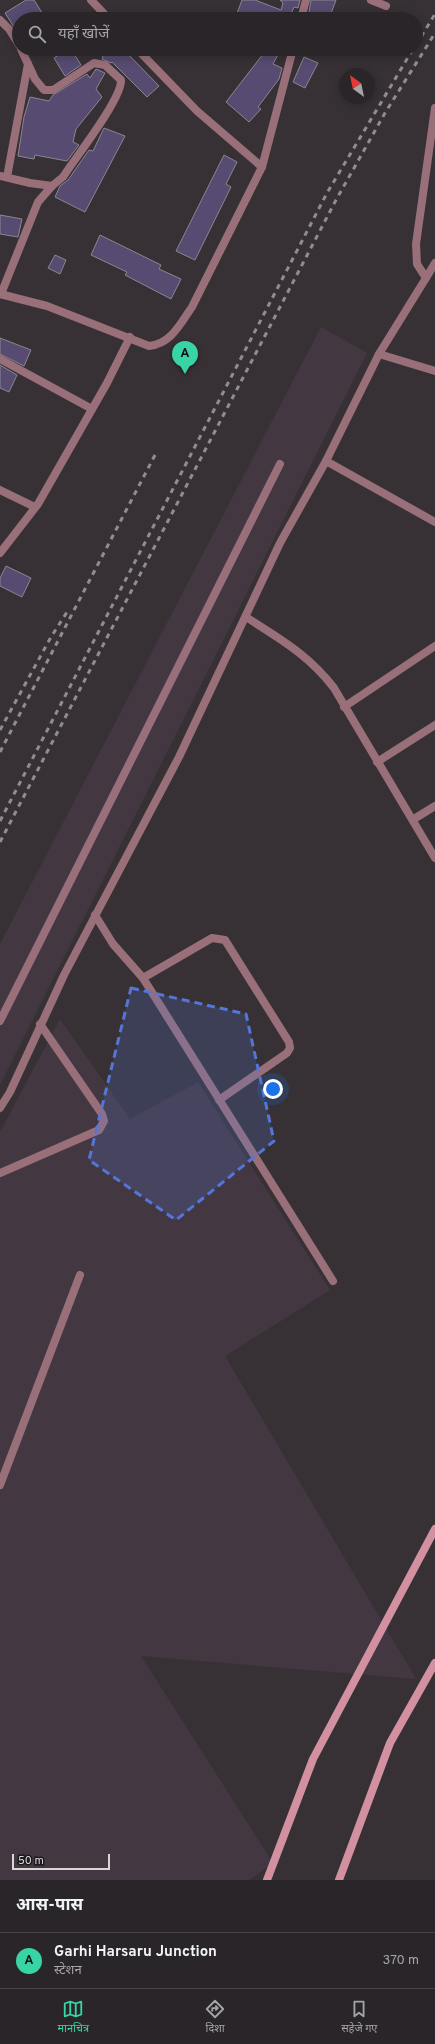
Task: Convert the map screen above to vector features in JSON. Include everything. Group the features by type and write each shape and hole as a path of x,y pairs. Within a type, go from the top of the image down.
{"street":[{"path":"91,0 102,12"},
{"path":"303,12 306,0"},
{"path":"371,0 386,6"},
{"path":"0,20 12,34"},
{"path":"24,56 39,86 48,91 94,63 105,65 121,80 121,86 112,104 63,177 52,186 38,202 1,294 47,306 130,337 148,346 164,342 178,327 192,307 262,167 291,56"},
{"path":"145,56 203,116 262,167"},
{"path":"28,64 3,177 52,186"},
{"path":"426,278 417,264 416,244 435,108"},
{"path":"0,1108 10,1092 40,1024 95,915 179,757 280,543 326,461 379,354 435,264"},
{"path":"0,553 35,507 92,409 130,337"},
{"path":"379,354 435,371"},
{"path":"0,359 92,409"},
{"path":"326,461 435,522"},
{"path":"0,1021 280,464"},
{"path":"0,490 35,507"},
{"path":"246,617 301,653 320,670 334,688 377,762 414,819 435,858"},
{"path":"344,707 435,646"},
{"path":"377,762 435,725"},
{"path":"414,819 435,806"},
{"path":"95,915 114,944 143,978 219,1100 241,1132 333,1281"},
{"path":"143,978 212,938 225,940 289,1042 290,1048 287,1053 219,1100"},
{"path":"0,1173 99,1130 104,1121 102,1114 40,1024"},
{"path":"0,1486 80,1275"},
{"path":"267,1880 313,1759 435,1528"},
{"path":"339,1880 390,1743 435,1663"}],"highlighted area":[{"path":"131,988 246,1014 274,1141 176,1220 89,1160"}],"shaded area":[{"path":"321,327 367,353 0,1085 0,944"},
{"path":"60,1019 130,1119 198,1082 330,1290 225,1356 416,1679 141,1656 273,1863 249,1880 0,1880 0,1132"}],"building":[{"path":"26,0 34,0 42,12 12,12 12,24 5,13"},
{"path":"242,0 255,0 281,10 283,3 280,0 300,0 298,8 294,7 292,12 238,12"},
{"path":"311,0 336,0 332,12 309,12"},
{"path":"57,56 75,56 81,65 65,76 54,58"},
{"path":"103,56 130,56 159,86 147,97 112,62 111,63 102,59"},
{"path":"262,56 277,56 273,64 282,68 279,79 258,107 261,109 249,122 226,102"},
{"path":"304,57 318,63 305,88 293,82"},
{"path":"96,69 105,73 96,89 102,97 76,129 73,142 79,145 67,161 35,155 34,159 18,156 24,117 30,97 49,101 53,95 87,74 90,78"},
{"path":"104,128 125,136 85,212 55,197 60,186 68,180 89,150 93,151"},
{"path":"224,155 237,162 226,184 231,187 195,260 176,251"},
{"path":"0,215 22,219 18,237 0,234"},
{"path":"100,235 161,265 159,269 181,279 171,299 125,275 127,272 91,255"},
{"path":"55,255 66,260 60,274 48,268"},
{"path":"0,338 31,350 24,366 0,354"},
{"path":"0,365 17,375 9,392 0,388"},
{"path":"6,566 31,578 22,597 0,586 0,578"}],"railway":[{"path":"423,34 435,14"},
{"path":"423,52 435,33"},
{"path":"0,821 327,193 409,56"},
{"path":"0,842 336,200 385,113 421,56"},
{"path":"0,752 155,455"},
{"path":"0,730 51,637 69,609"}],"place":[{"name":"Garhi Harsaru Junction","path":"185,374"}]}
